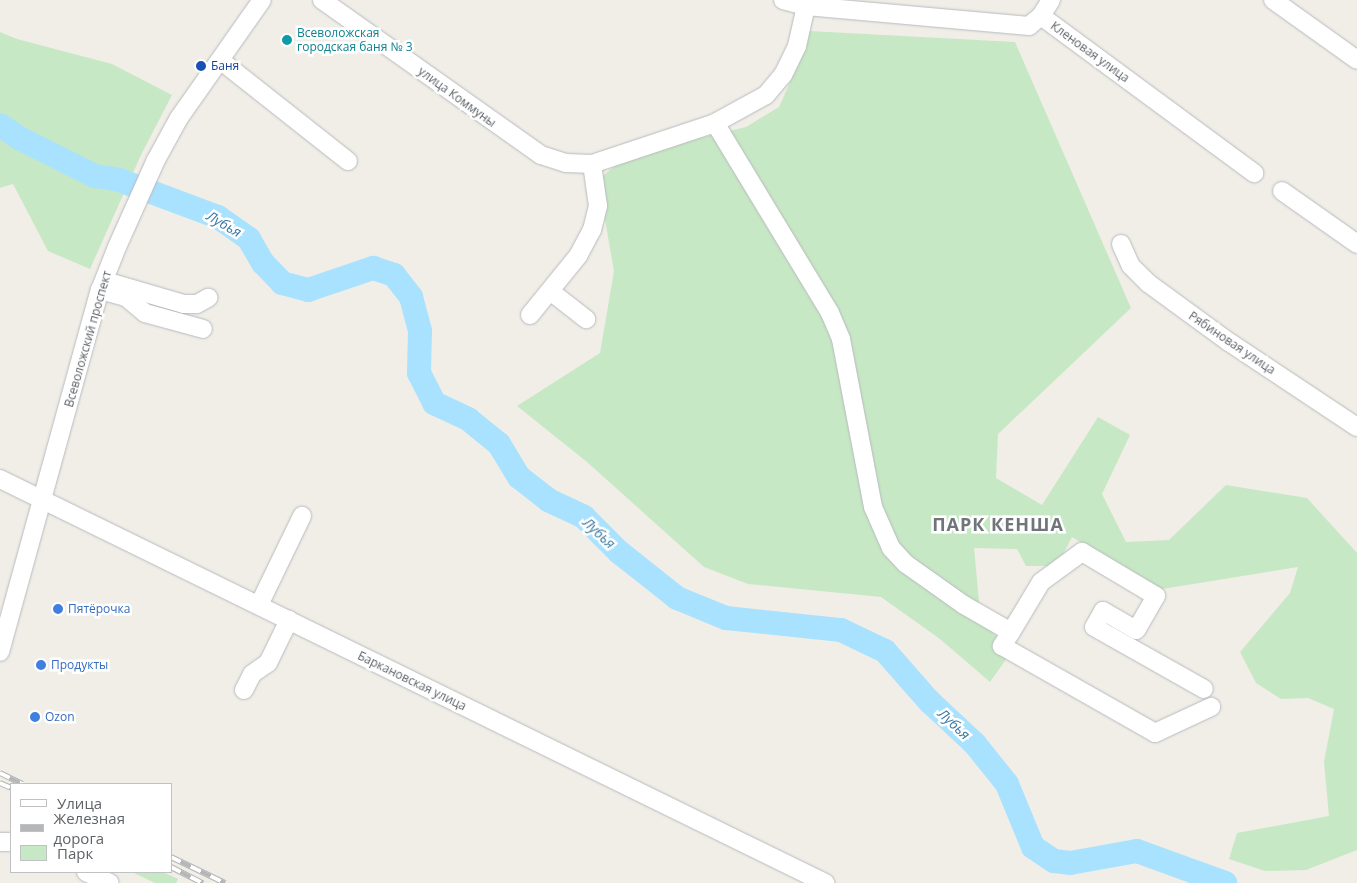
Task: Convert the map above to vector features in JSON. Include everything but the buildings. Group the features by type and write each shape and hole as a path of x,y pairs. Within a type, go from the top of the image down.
{"street":[{"name":"Всеволожский проспект","path":"0,652 102,285 130,216 156,160 179,118 262,0"},
{"name":"улица Коммуны","path":"322,0 541,155 566,163 592,164"},
{"name":"Кленовая улица","path":"783,0 806,6 1029,26 1041,16 1254,173"},
{"path":"1041,16 1051,0"},
{"path":"1273,0 1357,60"},
{"path":"530,315 578,256 592,230 598,206 592,164 714,122 766,95 783,75 797,46 806,6"},
{"path":"220,60 348,161"},
{"path":"714,122 830,313 840,338 873,507 891,548 906,564 964,605 1011,632"},
{"path":"1282,191 1357,244"},
{"name":"Рябиновая улица","path":"1121,244 1130,266 1148,283 1229,342 1357,427"},
{"path":"102,285 184,304 197,304 208,298"},
{"path":"102,285 126,298 145,312 203,329"},
{"path":"550,290 586,319"},
{"name":"Баркановская улица","path":"0,479 824,883"},
{"path":"258,605 302,516"},
{"path":"1204,688 1094,627 1103,610 1136,630 1156,596 1082,552 1041,582 1002,646 1155,733 1211,707"},
{"path":"244,690 252,674 268,663 289,620"},
{"path":"88,873 110,883"}],"green space":[{"path":"809,31 1015,42 1131,308 998,434 996,478 1042,505 1098,417 1130,435 1102,494 1126,542 1169,540 1226,485 1307,498 1357,553 1357,850 1306,870 1265,871 1229,859 1237,833 1329,816 1324,762 1334,709 1308,698 1281,699 1256,683 1240,652 1290,593 1298,567 1156,590 1072,537 1057,566 1026,566 1017,549 974,548 981,622 1012,651 990,682 940,639 881,597 748,584 704,567 587,462 517,406 600,353 614,271 598,180 628,155 746,127 779,107"},
{"path":"0,32 17,39 112,64 172,95 141,155 90,269 48,251 13,184 0,188"},
{"path":"134,873 165,873 178,879 176,883 155,883"}],"waterway":[{"name":"Лубья","path":"0,125 21,139 95,176 119,180 218,217 249,239 263,263 282,283 308,290 373,268 394,275 411,297 420,331 419,373 434,403 468,419 499,444 519,477 548,500 584,517 619,552 677,598 726,618 841,630 885,651 929,701 975,744 1007,784 1033,847 1054,861 1070,863 1137,851 1225,883"}],"railway":[{"path":"0,773 21,783"},
{"path":"0,783 10,788"},
{"path":"172,857 225,883"},
{"path":"172,868 203,883"}],"place":[{"name":"Всеволожская городская баня № 3","path":"287,40"},
{"name":"Баня","path":"201,66"},
{"name":"Пятёрочка","path":"58,609"},
{"name":"Продукты","path":"41,665"},
{"name":"Ozon","path":"35,717"}],"district":[{"name":"ПАРК КЕНША","path":"998,524"}]}
